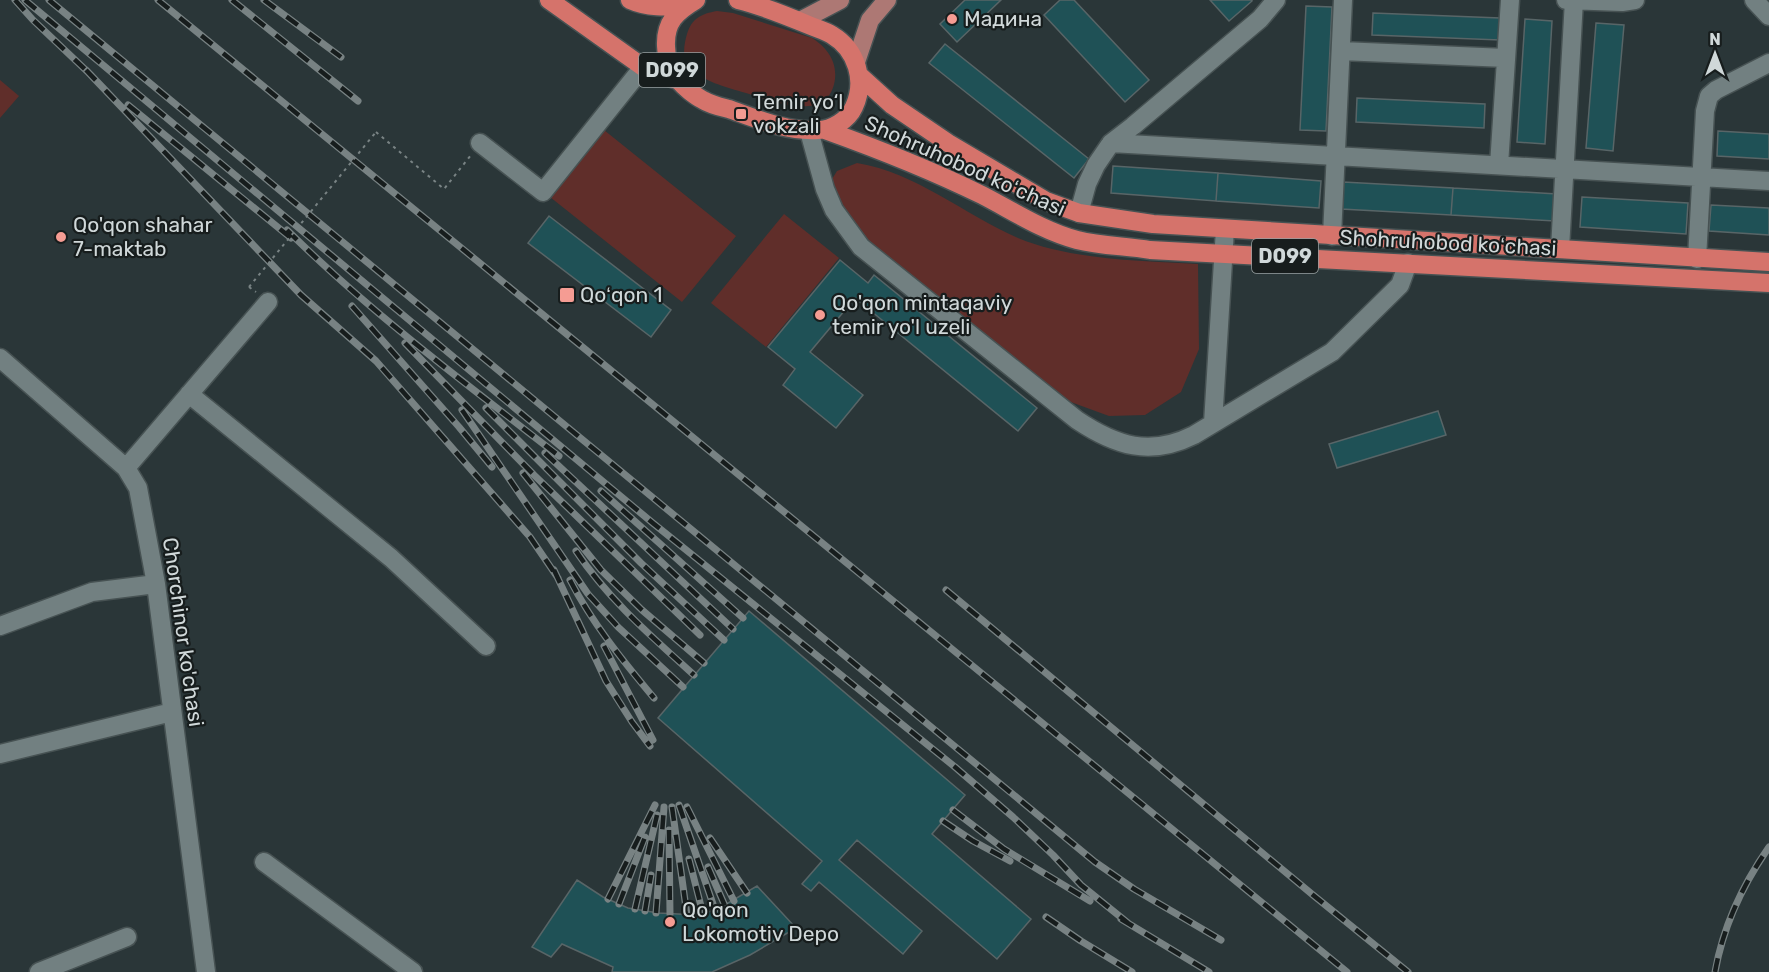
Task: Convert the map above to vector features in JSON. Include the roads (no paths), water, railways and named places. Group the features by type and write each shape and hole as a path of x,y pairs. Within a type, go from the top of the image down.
{"highway":[{"name":"D099","path":"549,0 643,67 677,80 703,100 783,127 817,130"},
{"name":"D099","path":"630,0 640,5 662,8 691,3"},
{"name":"D099","path":"745,1 833,35 848,50 858,69"},
{"name":"D099","path":"677,80 666,51 666,36 670,20 691,3"},
{"path":"817,130 841,123 853,110 860,93 858,69"},
{"name":"Shohruhobod koʻchasi","path":"858,69 892,105 948,143 1046,201 1079,213 1153,224 1769,262"},
{"name":"Shohruhobod koʻchasi","path":"817,130 878,149 982,195 1035,225 1078,240 1150,250 1769,283"}],"main road":[{"path":"800,21 840,0"},
{"path":"858,69 870,20 887,0"}],"street":[{"path":"1079,213 1092,174 1111,143 1260,19 1276,0"},
{"path":"1332,236 1343,0"},
{"path":"1499,165 1510,0"},
{"path":"1566,0 1622,2 1635,0"},
{"path":"1560,249 1574,0"},
{"path":"1754,0 1769,16"},
{"path":"1341,51 1506,58"},
{"path":"1697,259 1705,111 1709,96 1716,90 1769,63"},
{"path":"480,143 543,192 643,67"},
{"path":"817,130 825,189 834,210 861,246 1077,420 1099,435 1122,443 1149,447 1175,444 1332,352 1400,285 1408,263"},
{"path":"1111,143 1769,182"},
{"path":"1213,423 1225,229"},
{"path":"126,468 268,302"},
{"name":"Chorchinor ko'chasi","path":"2,361 126,468 138,488 156,584 206,972"},
{"path":"189,394 391,558 486,646"},
{"path":"0,626 92,592 156,584"},
{"path":"0,754 172,712"},
{"path":"264,862 413,972"},
{"path":"39,972 127,937"}],"railway":[{"path":"15,0 91,75"},
{"path":"25,0 654,524 955,767 1013,817 1081,885 1128,923"},
{"path":"49,0 1095,862 1134,889 1221,940"},
{"path":"158,0 1347,972"},
{"path":"232,0 358,101"},
{"path":"264,0 341,57"},
{"path":"86,70 301,295 376,361 530,537 558,578"},
{"path":"128,105 291,238"},
{"path":"287,230 385,319 559,456"},
{"path":"352,306 492,467"},
{"path":"405,343 534,475 700,635"},
{"path":"486,408 641,563 724,640"},
{"path":"462,410 588,594 618,627 683,687"},
{"path":"545,453 733,629"},
{"path":"523,473 601,570 642,610 704,663"},
{"path":"601,491 743,618"},
{"path":"576,551 588,569 616,601 694,675"},
{"path":"554,570 606,681 650,746"},
{"path":"570,580 598,626 654,698"},
{"path":"946,590 1408,972"},
{"path":"604,646 653,740"},
{"path":"608,899 655,805"},
{"path":"679,805 715,910"},
{"path":"656,913 664,807"},
{"path":"672,807 687,915"},
{"path":"687,807 734,901"},
{"path":"953,810 1004,849 1090,901"},
{"path":"635,909 657,815"},
{"path":"943,821 1010,861"},
{"path":"669,830 670,914"},
{"path":"619,904 645,837"},
{"path":"710,838 747,893"},
{"path":"1715,972 1723,939 1735,906 1769,847"},
{"path":"689,859 703,914"},
{"path":"708,867 725,906"},
{"path":"645,911 651,875"},
{"path":"1046,917 1132,972"},
{"path":"1121,919 1209,972"}],"place":[{"name":"Мадина","path":"952,19"},
{"name":"Temir yo‘l vokzali","path":"741,114"},
{"name":"Qo'qon shahar 7-maktab","path":"61,237"},
{"name":"Qoʻqon 1","path":"567,295"},
{"name":"Qo'qon mintaqaviy temir yo'l uzeli","path":"820,315"},
{"name":"Qo'qon Lokomotiv Depo","path":"670,922"}]}
